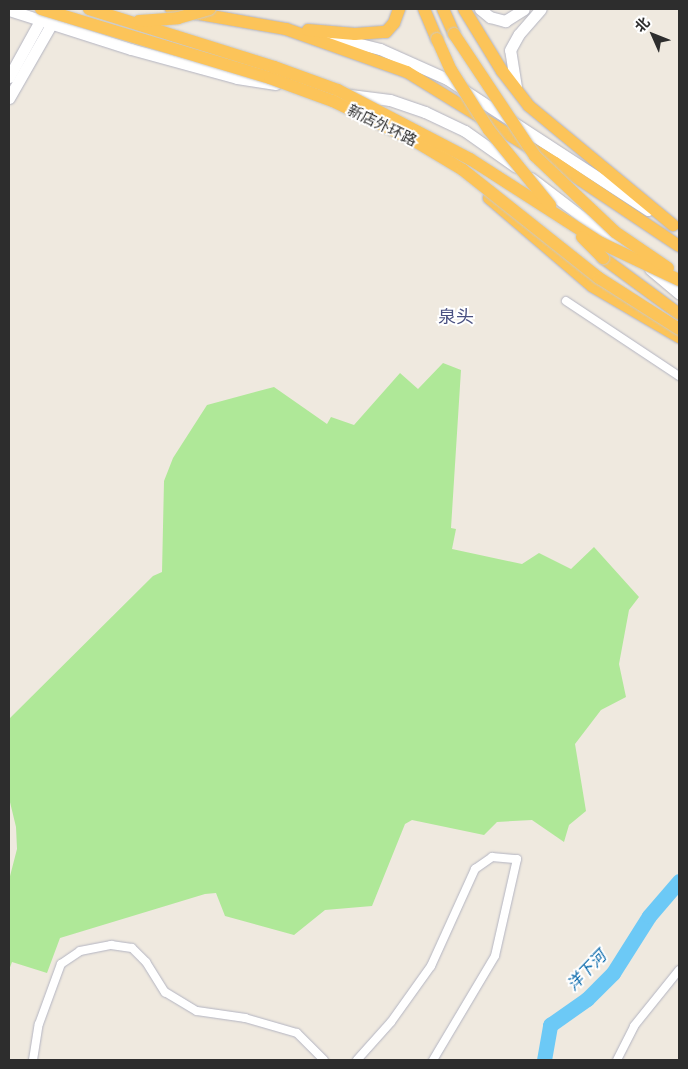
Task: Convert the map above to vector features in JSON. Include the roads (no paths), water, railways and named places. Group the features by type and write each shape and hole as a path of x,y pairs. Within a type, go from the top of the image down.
{"highway":[{"path":"50,9 82,16 146,22 178,18 210,9"},
{"name":"新店外环路","path":"89,9 274,66 338,90 470,159 602,243 679,280"},
{"path":"171,9 286,29 355,34 386,32 394,23 399,9"},
{"path":"424,9 451,70 489,130 536,191 603,258 679,314"},
{"path":"443,9 470,63 535,156 615,232 679,274"},
{"path":"464,9 490,54 519,93 560,134 628,185 676,227"},
{"name":"新店外环路","path":"44,17 270,78 333,102 415,141 463,170 598,278 679,329"},
{"path":"286,29 350,49 418,78 679,246"},
{"path":"489,198 559,261 622,306 679,337"}],"main road":[{"path":"480,9 490,17 505,21 524,9"},
{"path":"519,93 511,68 510,50 519,34 541,9"},
{"path":"9,10 44,17 237,78 328,93 390,100 465,131 555,194 679,293"},
{"path":"9,77 44,17"},
{"path":"9,98 44,17"},
{"path":"286,29 380,50 435,73 676,227"},
{"path":"328,93 404,116 489,198"}],"street":[{"path":"566,301 679,376"},
{"path":"357,1060 391,1022 431,966 475,869 492,857 517,859 495,956 433,1060"},
{"path":"33,1060 39,1024 61,964 80,951 111,945 132,948 146,962 165,992 197,1011 244,1018 297,1033 324,1060"},
{"path":"617,1060 634,1026 679,970"}],"waterway":[{"name":"洋下河","path":"544,1060 550,1025 587,999 613,973 649,916 679,881"}],"district":[{"name":"泉头","path":"456,317"}]}
